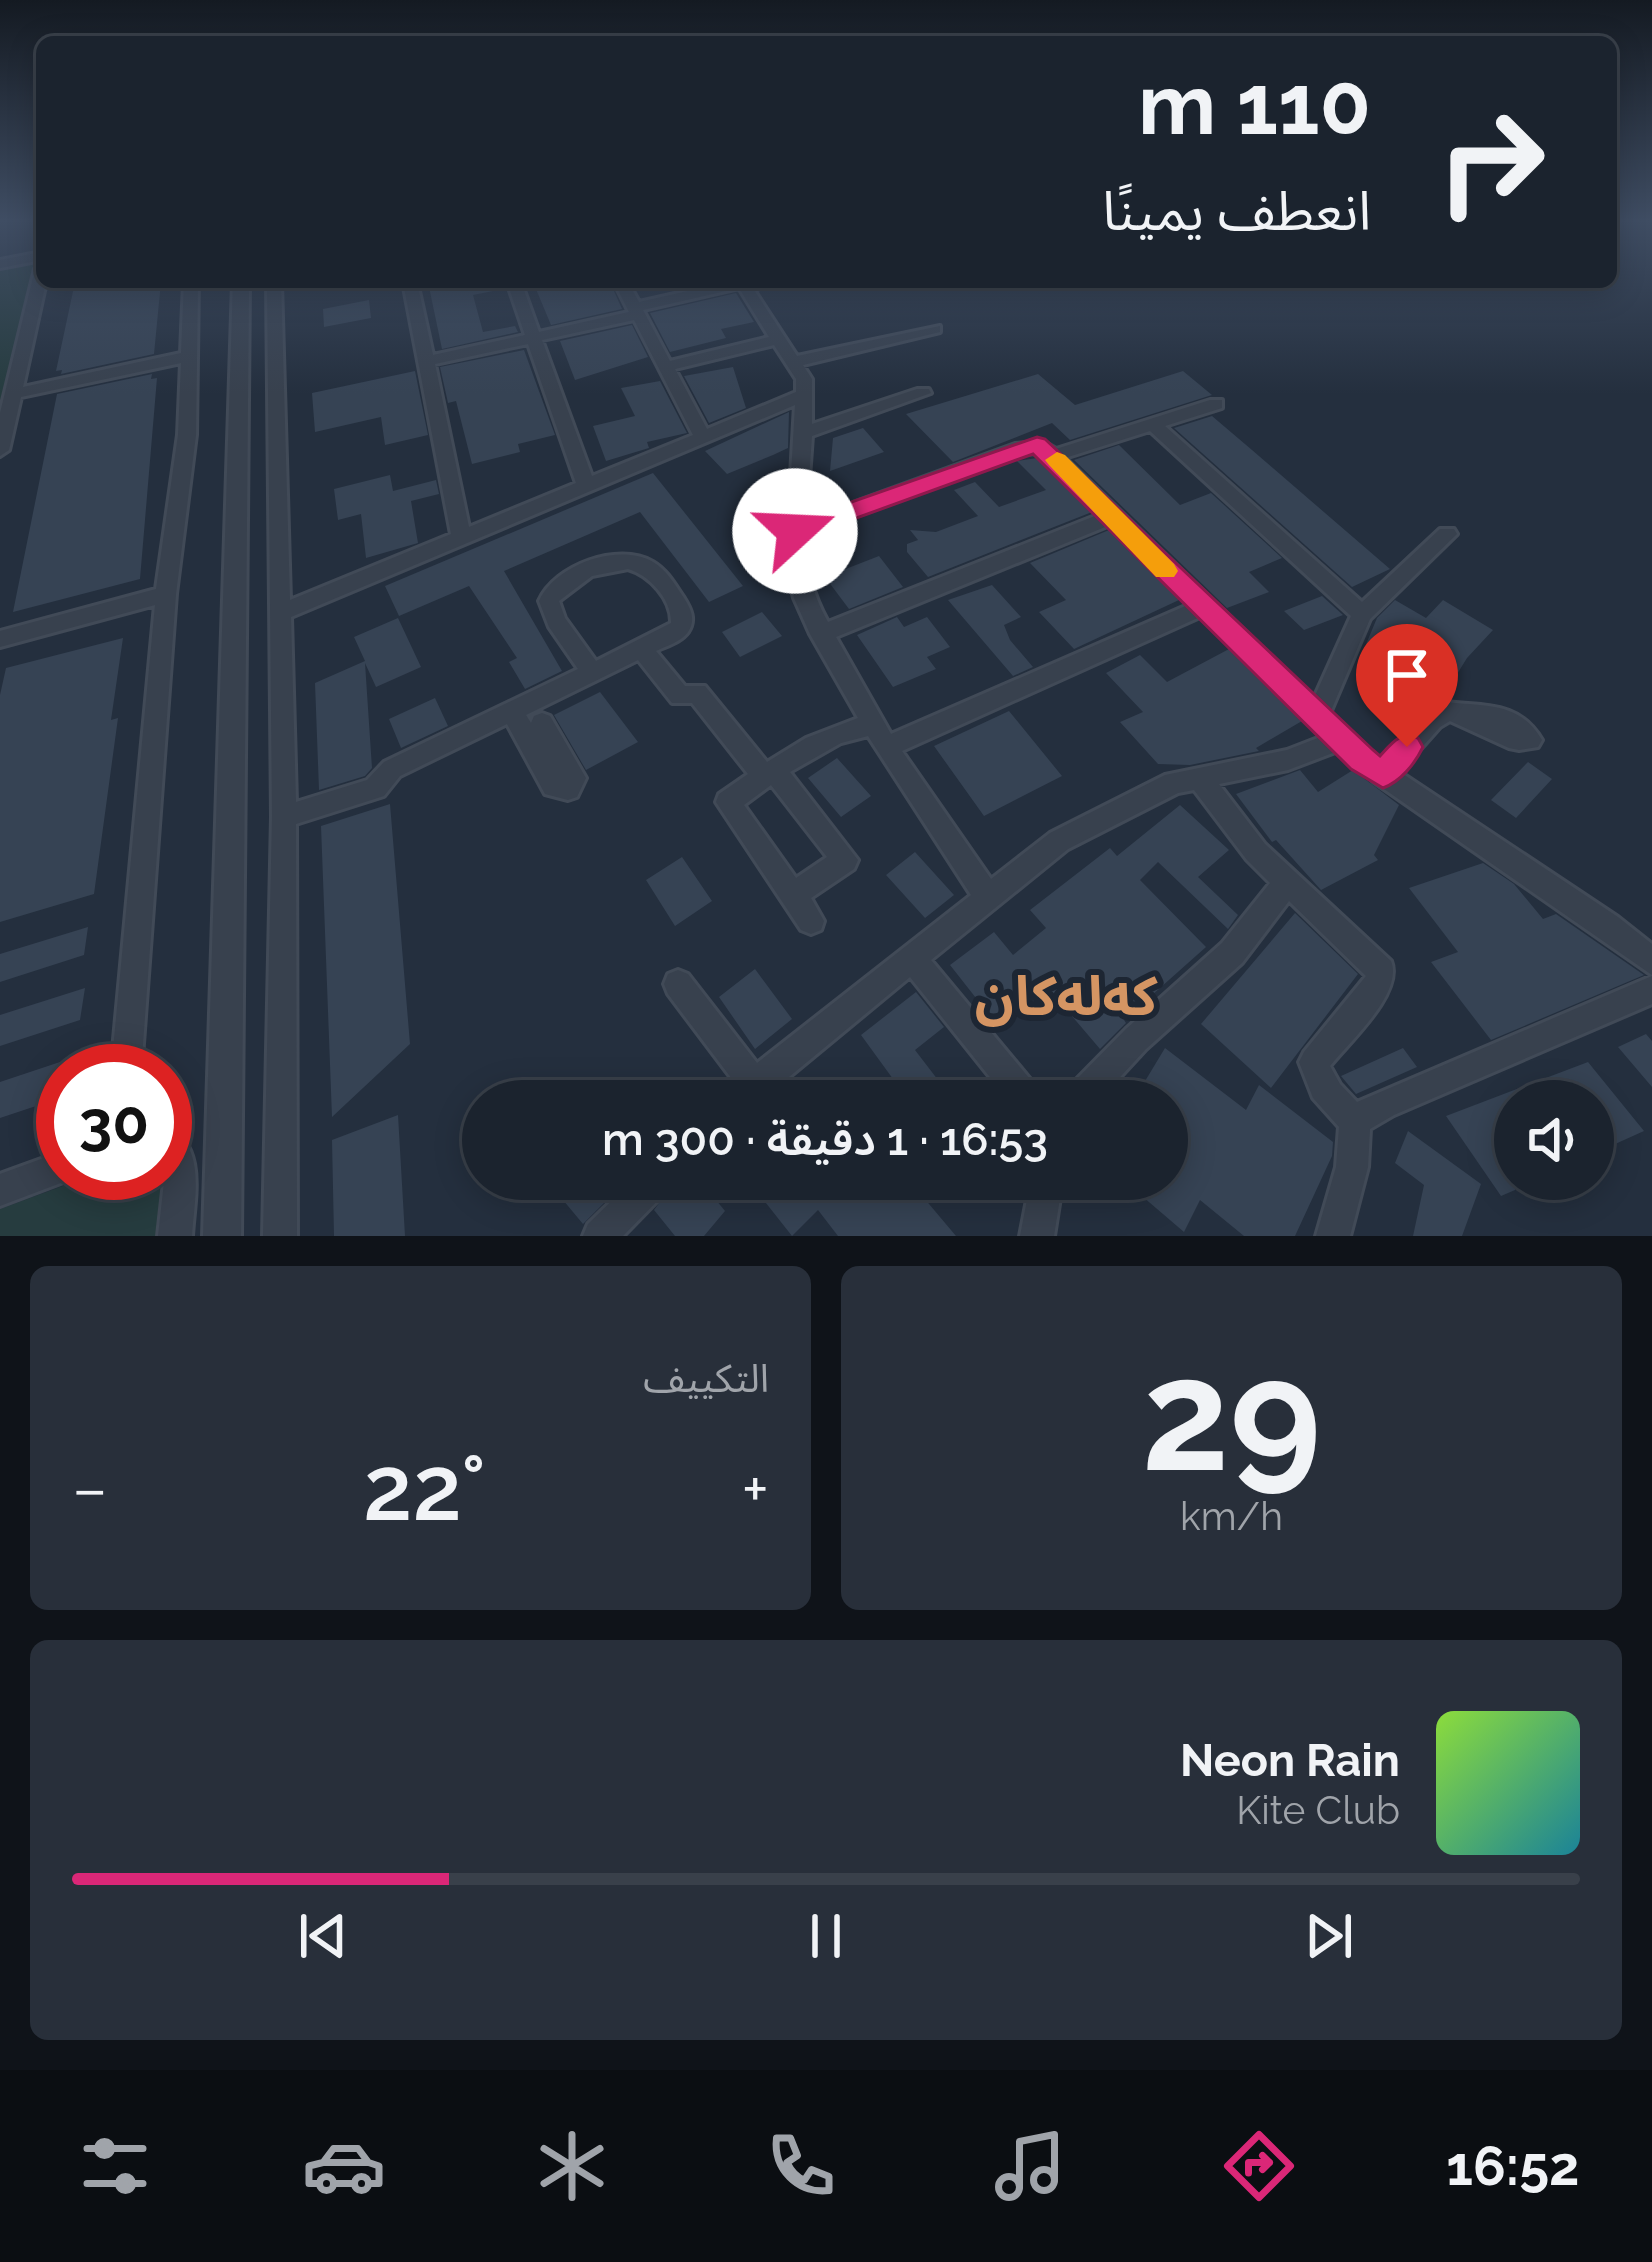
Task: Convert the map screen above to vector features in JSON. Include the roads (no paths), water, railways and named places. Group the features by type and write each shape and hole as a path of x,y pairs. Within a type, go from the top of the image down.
{"street":[{"path":"1,440 39,288"},
{"path":"127,1044 166,594 187,436 190,288"},
{"path":"222,1236 241,288"},
{"path":"274,288 284,817 280,1236"},
{"path":"411,288 461,535"},
{"path":"516,288 586,486"},
{"path":"624,288 704,438"},
{"path":"428,361 534,339 728,288"},
{"path":"746,288 794,362 806,394 795,531 804,598 879,736 987,896"},
{"path":"794,362 935,329"},
{"path":"665,367 778,339"},
{"path":"16,393 187,357"},
{"path":"805,432 922,393"},
{"path":"282,612 806,394"},
{"path":"1054,456 1216,404"},
{"path":"1152,424 1362,614"},
{"path":"795,531 1031,445 1054,456 1340,740 1383,775 1608,926 1652,962"},
{"path":"821,634 1111,517"},
{"path":"1318,714 1362,614 1447,534"},
{"path":"284,817 375,788 392,769 674,633 682,611 654,572 639,563 618,562 577,577 560,585 549,601 556,621 592,672"},
{"path":"0,639 166,594"},
{"path":"811,921 728,802 835,734 879,736 1202,607"},
{"path":"641,649 680,697 697,694 845,860 793,895"},
{"path":"512,711 554,786 568,789 574,778 542,724"},
{"path":"1383,775 1432,720 1448,711 1465,714"},
{"path":"762,1080 1059,842 1174,783 1288,760 1340,740"},
{"path":"1201,780 1286,884 1381,971 1377,987 1314,1062 1314,1073 1355,1121 1352,1167 1333,1236"},
{"path":"1097,1080 1232,953 1286,884"},
{"path":"912,958 1011,1080"},
{"path":"678,985 738,1080"},
{"path":"1355,1121 1383,1104 1652,990"},
{"path":"0,1190 36,1177"},
{"path":"175,1236 177,1200"},
{"path":"600,1236 636,1200"},
{"path":"1036,1236 1043,1200"}],"district":[{"name":"کەلەکان","path":"1066,996"}]}
